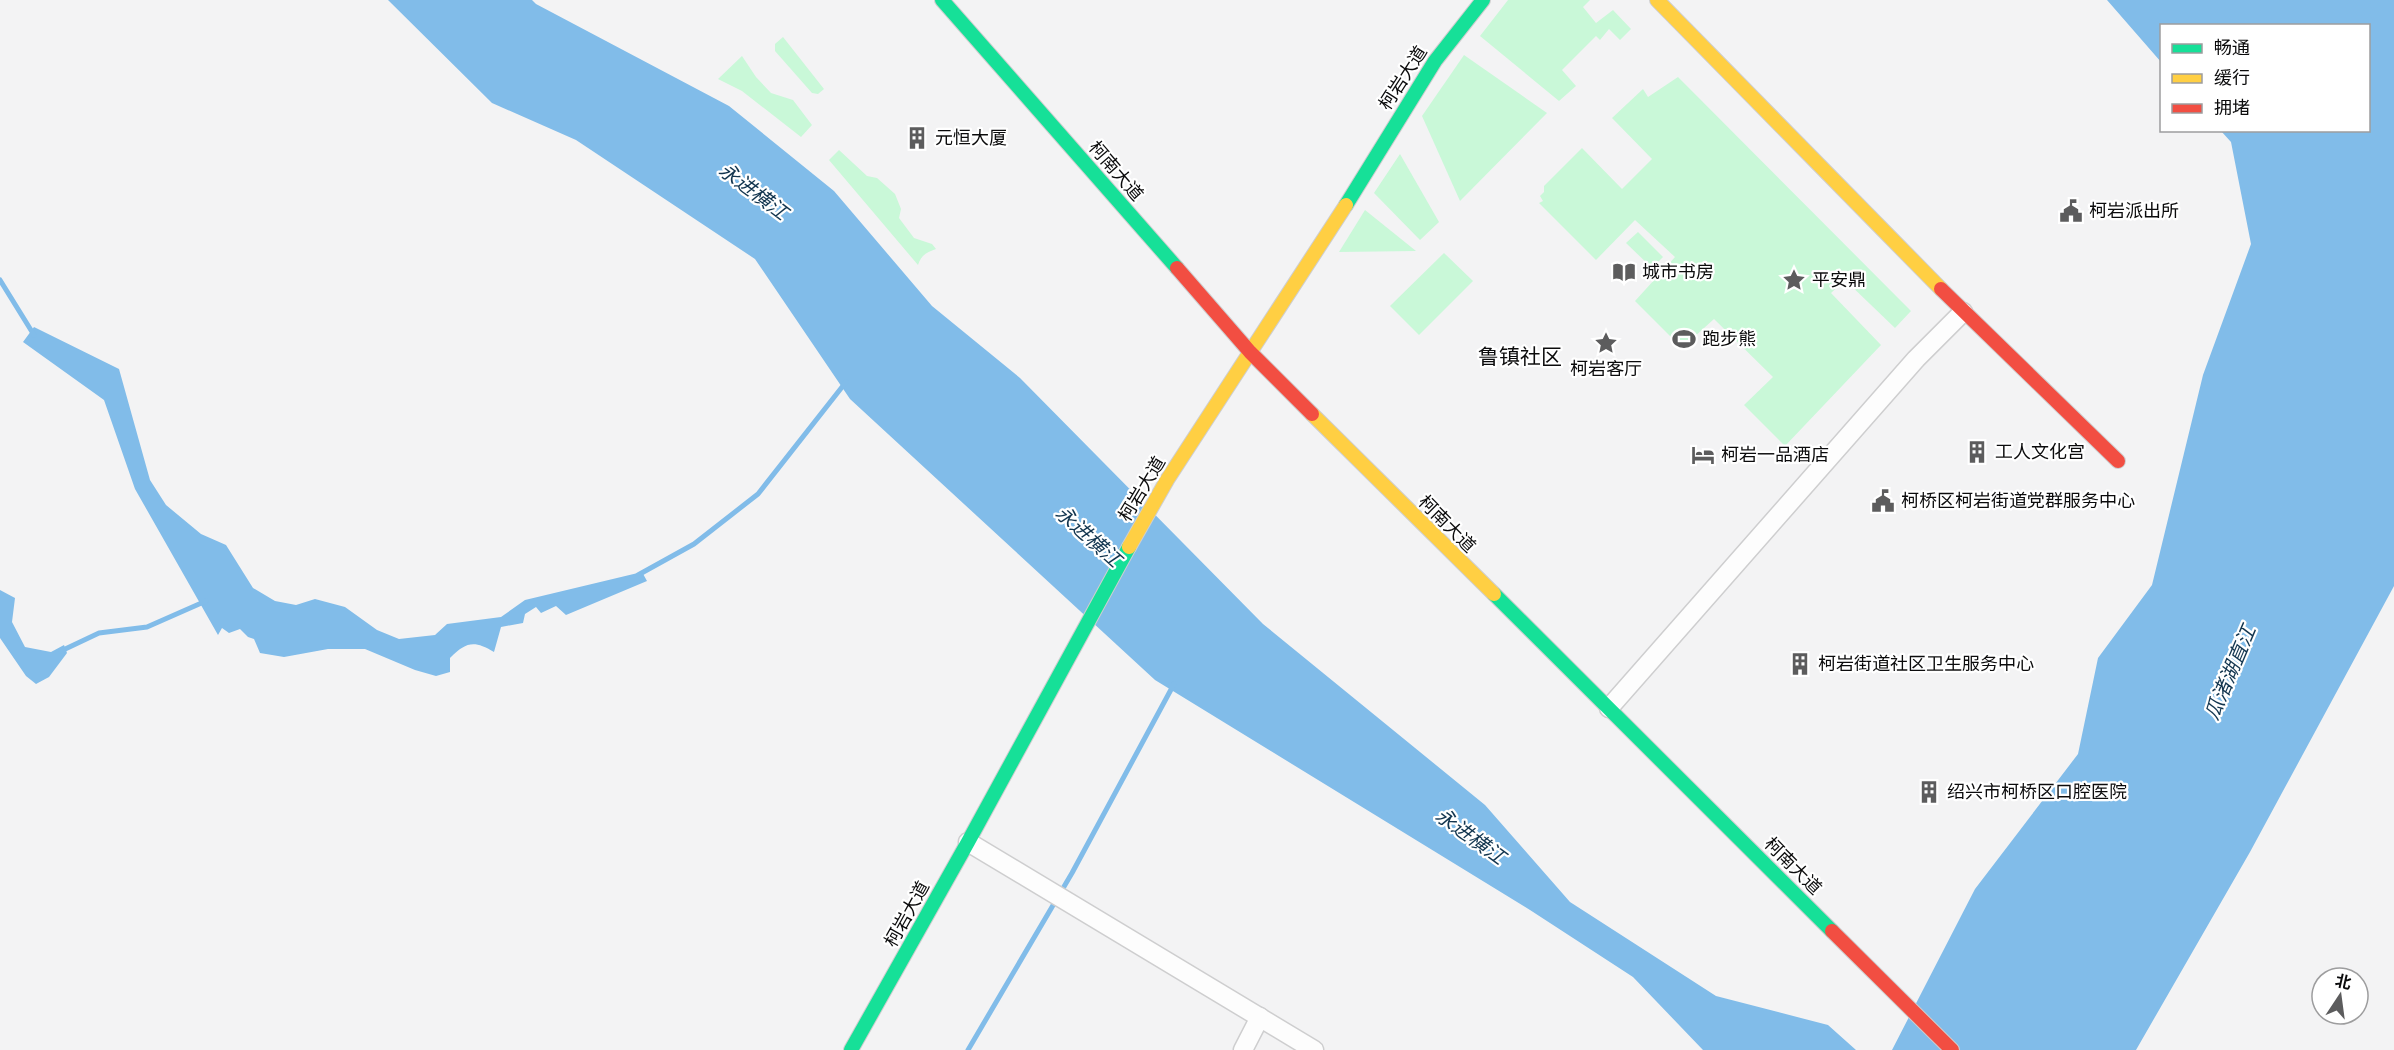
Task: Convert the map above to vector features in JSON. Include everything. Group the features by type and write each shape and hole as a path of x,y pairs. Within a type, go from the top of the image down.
{"street":[{"name":"柯南大道","path":"942,0 1250,352 1952,1050"},
{"name":"柯岩大道","path":"851,1050 968,842 1086,622 1167,480 1354,192 1435,61 1483,0"},
{"path":"1657,0 1963,312 2118,461"},
{"path":"1609,708 1916,360 1963,312"},
{"path":"968,842 1314,1050"},
{"path":"1243,1050 1260,1017"}],"green space":[{"path":"1508,0 1590,0 1583,7 1596,23 1613,10 1631,29 1620,40 1609,29 1600,40 1596,36 1562,70 1576,86 1559,101 1480,36"},
{"path":"783,37 824,89 818,94 812,93 775,51 775,44"},
{"path":"1464,55 1547,113 1460,201 1422,116"},
{"path":"742,56 756,77 771,93 793,100 812,125 801,137 742,91 718,79"},
{"path":"1678,77 1911,311 1895,328 1845,280 1831,293 1881,345 1785,446 1744,405 1773,377 1714,319 1682,348 1635,301 1675,257 1635,220 1596,260 1539,203 1543,201 1540,196 1544,192 1544,186 1582,148 1622,189 1652,159 1612,118 1643,89 1648,97"},
{"path":"839,150 867,176 877,178 895,194 901,209 899,218 914,238 932,244 936,249 925,254 918,265 829,160"},
{"path":"1400,154 1439,222 1420,240 1374,193"},
{"path":"1365,210 1416,251 1339,252"},
{"path":"1638,232 1663,257 1652,268 1626,243"},
{"path":"1444,253 1473,281 1419,335 1390,306"}],"water":[{"name":"永进横江","path":"388,0 532,0 729,106 834,191 932,306 1020,378 1263,624 1485,805 1570,902 1716,996 1828,1025 1856,1050 1703,1050 1633,977 1530,910 1155,680 850,399 755,259 576,140 492,103"},
{"name":"瓜渚湖直江","path":"2107,0 2394,0 2394,586 2250,852 2136,1050 1892,1050 1975,889 2078,754 2098,658 2152,585 2203,375 2251,244 2231,142 2222,132 2370,132 2370,24 2160,24 2160,61"},
{"path":"34,327 119,369 150,480 166,505 201,534 226,545 253,588 275,601 296,605 315,599 345,607 377,630 399,639 435,635 447,624 501,617 525,600 642,572 647,581 566,615 556,606 541,613 536,607 525,614 523,623 501,627 494,652 476,644 470,644 450,658 450,672 436,676 415,670 365,649 328,649 284,657 260,653 254,639 248,637 240,629 229,633 222,628 218,635 135,489 104,400 23,342"},
{"path":"0,590 15,598 12,622 25,647 51,652 64,645 67,653 49,677 36,684 26,676 0,638"}],"waterway":[{"path":"0,280 34,335"},
{"path":"638,575 694,544 758,494 846,382"},
{"path":"61,651 99,633 147,627 206,601"},
{"path":"968,1050 1072,873 1174,684"}],"traffic: fast":[{"path":"942,0 1177,268"},
{"path":"1346,205 1435,61 1483,0"},
{"path":"851,1050 1129,547"},
{"path":"1494,594 1832,931"}],"traffic: slow":[{"path":"1657,0 1941,289"},
{"path":"1129,547 1167,480 1346,205"},
{"path":"1312,414 1494,594"}],"traffic: jam":[{"path":"1177,268 1250,352 1312,414"},
{"path":"1941,289 2118,461"},
{"path":"1832,931 1952,1050"}],"place":[{"name":"元恒大厦","path":"917,138"},
{"name":"柯岩派出所","path":"2071,211"},
{"name":"城市书房","path":"1624,272"},
{"name":"平安鼎","path":"1794,280"},
{"name":"跑步熊","path":"1684,339"},
{"name":"柯岩客厅","path":"1606,343"},
{"name":"工人文化宫","path":"1977,452"},
{"name":"柯岩一品酒店","path":"1703,455"},
{"name":"柯桥区柯岩街道党群服务中心","path":"1883,501"},
{"name":"柯岩街道社区卫生服务中心","path":"1800,664"},
{"name":"绍兴市柯桥区口腔医院","path":"1929,792"}],"district":[{"name":"鲁镇社区","path":"1520,357"}]}
